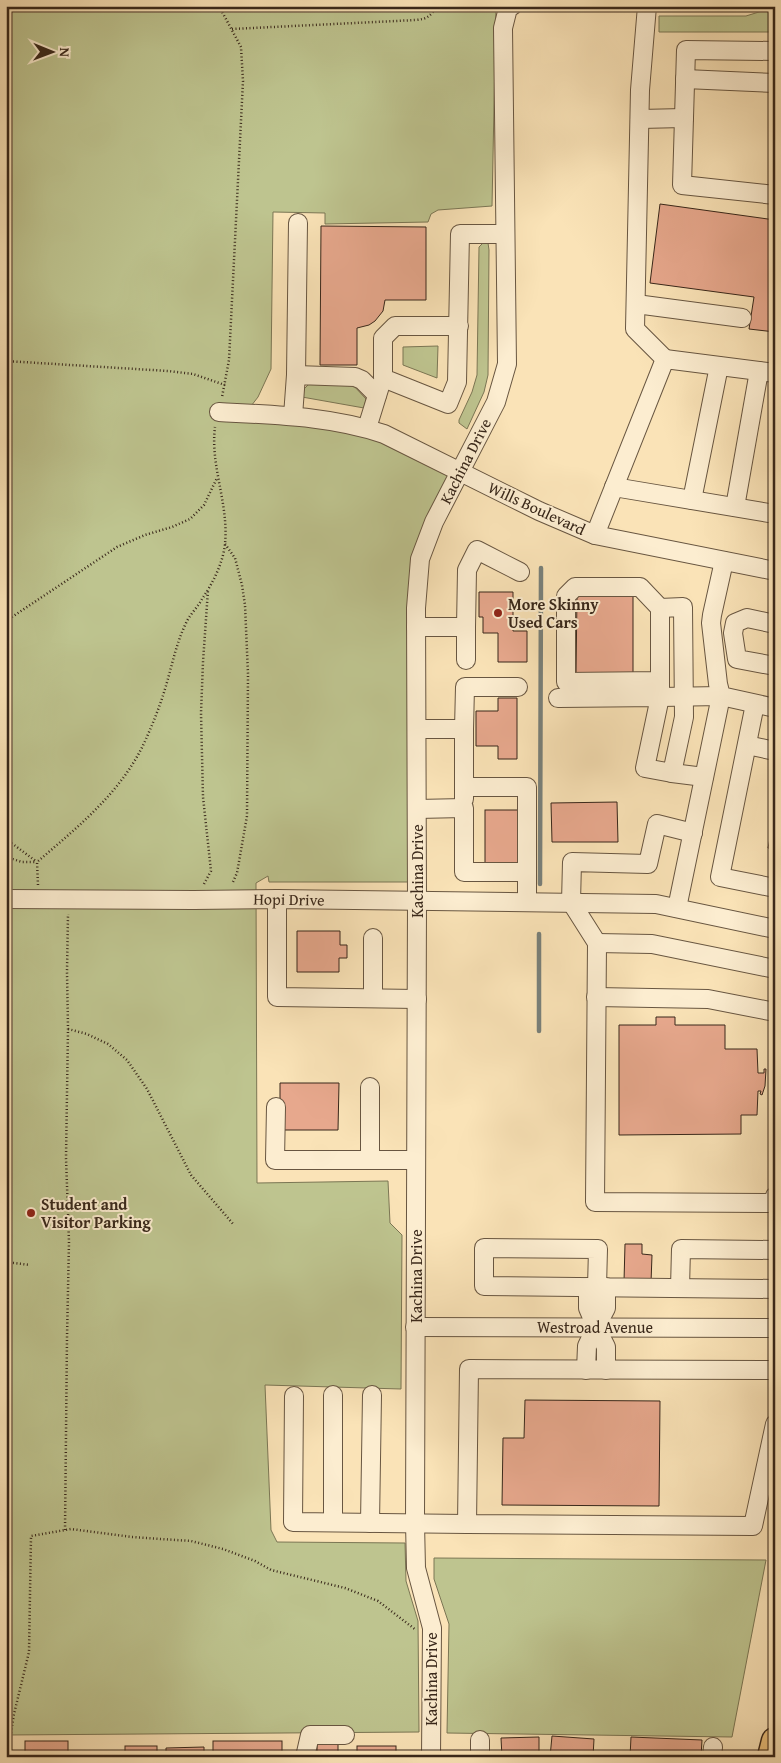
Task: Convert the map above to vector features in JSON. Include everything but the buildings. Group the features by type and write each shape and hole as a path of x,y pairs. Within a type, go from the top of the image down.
{"highway":[{"path":"771,1757 775,1741"}],"street":[{"name":"Kachina Drive","path":"431,1757 432,1628 416,1568 414,1523 417,999 416,627 420,559 434,522 496,402 507,364 503,28 508,8 512,6"},
{"path":"647,6 640,90 635,329 665,359 767,372 735,507"},
{"path":"775,51 686,50 682,185 775,195"},
{"path":"685,79 775,83"},
{"path":"640,119 684,118"},
{"path":"293,416 296,376 298,223"},
{"path":"383,378 448,404 457,382 460,234 505,234"},
{"path":"636,304 742,318"},
{"path":"367,428 383,378 383,338 395,326 458,326"},
{"path":"595,535 665,359"},
{"path":"692,500 720,366"},
{"path":"296,376 356,377 362,380 377,395"},
{"name":"Wills Boulevard","path":"219,412 320,418 367,428 384,434 461,471 539,512 595,535 775,571"},
{"path":"614,487 775,514"},
{"path":"466,660 467,570 477,550 520,572"},
{"path":"677,908 721,696 711,623 724,561"},
{"path":"704,777 645,768 660,689 660,608 640,587 575,587 566,596 566,682 660,689 684,697 721,696 775,708"},
{"path":"660,608 683,607 684,717 672,773"},
{"path":"775,624 747,618 735,623 733,633 737,658 775,666"},
{"path":"416,627 466,627"},
{"path":"518,687 465,687 464,872 527,872"},
{"path":"558,698 660,689"},
{"path":"755,704 720,877 775,888"},
{"path":"417,729 464,729"},
{"path":"747,745 775,751"},
{"path":"464,787 528,787 527,901"},
{"path":"417,809 464,808"},
{"path":"693,833 657,824 648,864 572,862 571,902 597,943 595,1202 774,1200"},
{"name":"Hopi Drive","path":"6,899 277,899 656,904 775,929"},
{"path":"277,899 277,998 417,999"},
{"path":"373,938 373,998"},
{"path":"597,943 652,944 775,969"},
{"path":"596,997 708,999 775,1012"},
{"path":"370,1087 370,1160"},
{"path":"276,1107 275,1160 416,1160"},
{"path":"606,1370 606,1348 588,1308 597,1287 598,1249 484,1248 484,1286 597,1287 775,1289"},
{"path":"680,1288 681,1249 775,1250"},
{"path":"586,1370 586,1346 596,1327"},
{"name":"Westroad Avenue","path":"415,1328 775,1328"},
{"path":"467,1524 469,1369 775,1370"},
{"path":"333,1395 333,1522"},
{"path":"370,1523 372,1395"},
{"path":"294,1396 293,1522 753,1526 775,1424"},
{"path":"305,1757 310,1735 345,1735"}],"path":[{"path":"6,857 22,862 36,862 86,821 130,770 146,739 188,619 217,573 225,544 224,517 214,455 214,429 230,360 243,82 241,47 219,6"},
{"path":"232,29 425,19 431,15 437,6"},
{"path":"6,361 192,374 225,385"},
{"path":"6,621 96,560 117,548 145,535 172,527 190,519 204,506 218,476"},
{"path":"224,899 237,873 243,847 247,816 248,746 248,674 245,605 235,558 225,544"},
{"path":"194,900 212,871 203,797 201,713 209,588"},
{"path":"6,839 36,862 39,899"},
{"path":"65,1530 69,1242 66,1158 68,899"},
{"path":"68,1030 87,1034 108,1044 127,1060 147,1089 191,1175 234,1225"},
{"path":"6,1262 30,1265"},
{"path":"7,1757 14,1714 29,1652 31,1536 71,1529 190,1541 223,1549 255,1561 272,1570 345,1588 378,1602 432,1641"}],"green space":[{"path":"6,6 496,6 492,206 438,210 431,214 428,222 325,224 325,213 273,212 271,369 258,397 248,410 406,446 453,473 424,548 413,882 269,882 268,876 256,883 257,1183 388,1181 390,1223 402,1235 401,1389 265,1385 271,1530 277,1542 405,1543 406,1581 418,1621 419,1732 6,1735"},
{"path":"767,6 775,6 775,32 659,32 659,16 746,16 762,11"},
{"path":"483,243 488,243 489,250 488,375 484,392 467,429 459,423 459,420 472,392 477,375 479,247"},
{"path":"438,346 437,378 403,365 403,347"},
{"path":"309,384 353,385 366,399 364,408 302,397 304,389"},
{"path":"434,1558 766,1560 732,1737 447,1733 449,1624 434,1579"}],"waterway":[{"path":"540,884 541,568"},
{"path":"539,934 539,1031"}],"place":[{"name":"More Skinny Used Cars","path":"498,613"},
{"name":"Student and Visitor Parking","path":"31,1213"}]}
